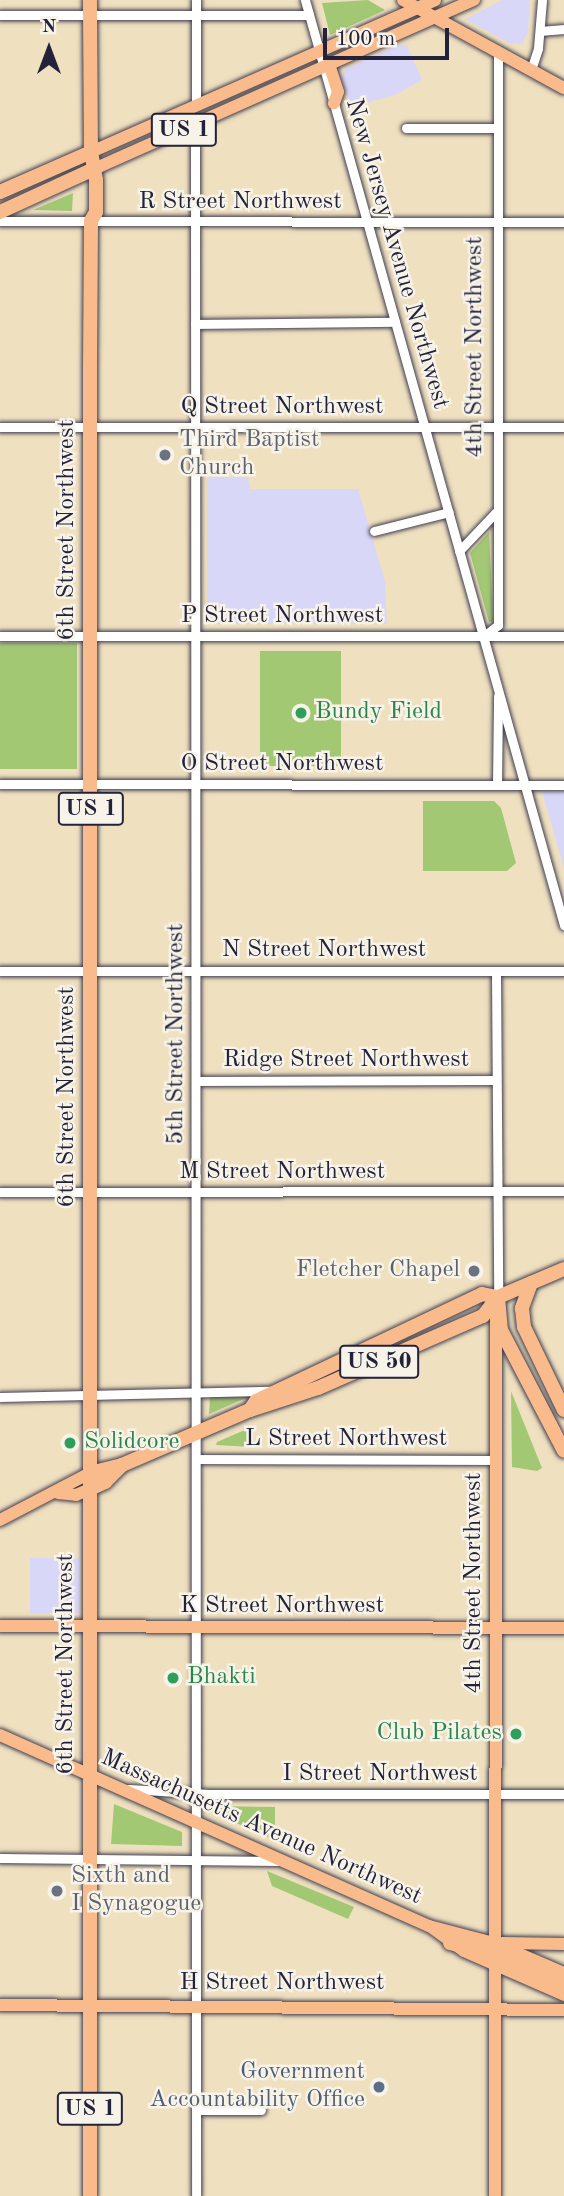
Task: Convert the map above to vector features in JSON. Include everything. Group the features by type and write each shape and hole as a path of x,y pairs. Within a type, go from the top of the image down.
{"highway":[{"name":"6th Street Northwest","path":"90,7 90,152 94,169 96,212 91,221 90,427 90,2196"},
{"path":"0,192 90,152"},
{"path":"0,212 94,169"},
{"name":"US 50","path":"90,1473 122,1465 250,1410 318,1388 483,1316 498,1297 564,1269"},
{"path":"531,1283 522,1308 524,1327 564,1410"},
{"name":"US 50","path":"250,1410 256,1401 482,1294 498,1297"},
{"path":"498,1297 501,1330 564,1451"},
{"name":"US 50","path":"90,1489 106,1482 122,1465"},
{"path":"450,1942 495,1954 564,1984"}],"main road":[{"path":"403,0 564,88"},
{"name":"US 1","path":"90,152 435,0"},
{"name":"US 1","path":"94,169 474,0"},
{"path":"326,65 338,92 334,103"},
{"name":"4th Street Northwest","path":"495,2196 495,1460 498,1297"},
{"path":"0,1520 58,1493 66,1483 90,1473"},
{"path":"58,1493 76,1494 90,1489"},
{"name":"K Street Northwest","path":"0,1626 564,1628"},
{"name":"Massachusetts Avenue Northwest","path":"0,1735 495,1954 564,1973"},
{"name":"Massachusetts Avenue Northwest","path":"429,1926 450,1942"},
{"path":"495,1954 564,1944"},
{"name":"Massachusetts Avenue Northwest","path":"495,1954 564,1995"},
{"name":"H Street Northwest","path":"0,2005 495,2007 564,2010"}],"street":[{"path":"196,0 196,106"},
{"path":"305,0 319,52 326,65"},
{"path":"531,70 540,32 541,0"},
{"path":"0,15 90,7 196,14 309,15"},
{"path":"540,32 564,29"},
{"name":"4th Street Northwest","path":"484,636 498,625 498,51"},
{"name":"New Jersey Avenue Northwest","path":"334,103 564,925"},
{"name":"5th Street Northwest","path":"195,125 196,2196"},
{"path":"406,128 497,128"},
{"name":"R Street Northwest","path":"0,221 564,222"},
{"path":"195,324 395,322"},
{"name":"Q Street Northwest","path":"0,427 564,427"},
{"path":"460,555 497,510"},
{"path":"374,531 449,512"},
{"name":"P Street Northwest","path":"0,636 564,636"},
{"path":"497,785 499,690"},
{"name":"O Street Northwest","path":"0,785 564,785"},
{"name":"N Street Northwest","path":"0,971 564,971"},
{"name":"4th Street Northwest","path":"496,971 498,1297"},
{"name":"Ridge Street Northwest","path":"196,1081 496,1080"},
{"name":"M Street Northwest","path":"0,1192 564,1191"},
{"name":"L Street Northwest","path":"0,1397 196,1396 277,1391"},
{"name":"L Street Northwest","path":"196,1459 495,1460"},
{"name":"I Street Northwest","path":"122,1789 196,1792 564,1794"},
{"path":"0,1858 284,1861"},
{"path":"196,2110 261,2110"}],"shaded area":[{"path":"502,0 530,0 528,32 522,44 511,44 465,19"},
{"path":"398,45 407,45 422,80 395,95 351,107 342,78 345,69"},
{"path":"207,477 248,477 250,489 358,489 385,581 387,624 207,624"},
{"path":"542,792 564,792 564,868"},
{"path":"30,1558 79,1558 79,1613 30,1613"}],"green space":[{"path":"368,0 385,10 330,35 322,3"},
{"path":"73,193 72,211 33,210"},
{"path":"489,532 493,621 489,622 470,553"},
{"path":"0,643 77,643 77,769 0,769"},
{"name":"Bundy Field","path":"260,651 341,651 341,766 260,766"},
{"path":"423,801 494,801 501,808 516,863 507,871 423,871"},
{"path":"511,1391 542,1468 537,1471 512,1467"},
{"path":"255,1394 209,1414 210,1397"},
{"path":"254,1426 253,1447 216,1445 217,1442"},
{"path":"114,1804 182,1832 182,1846 111,1844"},
{"path":"275,1807 275,1840 211,1812 210,1808"},
{"path":"267,1871 354,1907 348,1919 272,1886"}],"place":[{"name":"Third Baptist Church","path":"165,455"},
{"name":"Bundy Field","path":"301,713"},
{"name":"Fletcher Chapel","path":"474,1271"},
{"name":"Solidcore","path":"70,1443"},
{"name":"Bhakti","path":"173,1678"},
{"name":"Club Pilates","path":"516,1734"},
{"name":"Sixth and I Synagogue","path":"57,1891"},
{"name":"Government Accountability Office","path":"379,2087"}]}
